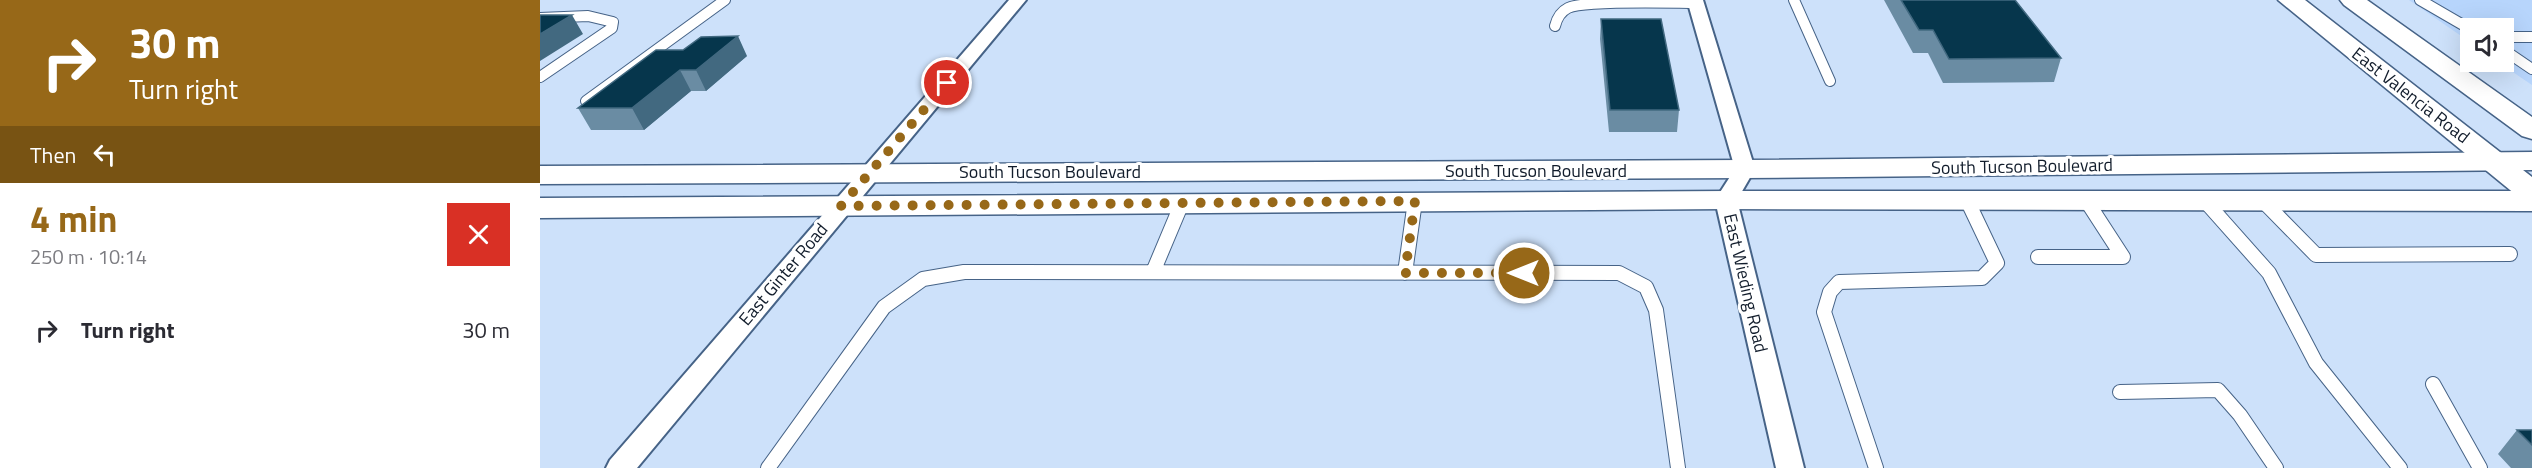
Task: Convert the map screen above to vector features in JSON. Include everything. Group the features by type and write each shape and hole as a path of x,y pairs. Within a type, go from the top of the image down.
{"main road":[{"name":"East Valencia Road","path":"2290,0 2532,192"},
{"path":"2352,0 2532,130"},
{"name":"South Tucson Boulevard","path":"540,175 1745,170 2532,161"},
{"name":"South Tucson Boulevard","path":"540,208 1415,201 2532,201"}],"street":[{"name":"East Ginter Road","path":"620,468 1018,0"},
{"path":"1696,2 1745,170"},
{"name":"East Wieding Road","path":"1745,170 1726,200 1790,468"}],"lane":[{"path":"586,101 725,0"},
{"path":"1794,0 1830,81"},
{"path":"2420,0 2460,24"},
{"path":"1556,26 1557,17 1569,7 1598,4 1696,2"},
{"path":"540,18 593,17 613,22 612,28 540,77"},
{"path":"2514,37 2532,36"},
{"path":"2514,57 2532,69"},
{"path":"1876,468 1824,312 1830,292 1839,282 1982,278 1997,262 1967,200"},
{"path":"2038,257 2123,257 2086,200"},
{"path":"1405,273 1415,201"},
{"path":"2205,201 2269,273 2316,363 2400,468"},
{"path":"2263,201 2316,255 2510,254"},
{"path":"1153,272 1182,203"},
{"path":"768,468 884,307 922,279 964,272 1153,272 1619,273 1646,286 1656,310 1678,468"},
{"path":"2433,384 2480,468"},
{"path":"2120,392 2218,390 2240,415 2276,468"}],"shaded area":[{"path":"2409,0 2532,0 2532,85 2513,72 2514,18 2460,18 2460,35"}],"building":[{"path":"1901,0 2015,0 2061,58 1949,59 1933,30 1919,30"},
{"path":"540,15 572,15 540,34"},
{"path":"1601,19 1661,19 1679,110 1610,110"},
{"path":"738,36 696,70 680,70 632,108 578,108 656,50 683,50 701,37"},
{"path":"2517,430 2532,430 2532,445"}],"route":[{"path":"947,83 841,206 1415,201 1405,273 1524,273"}]}
